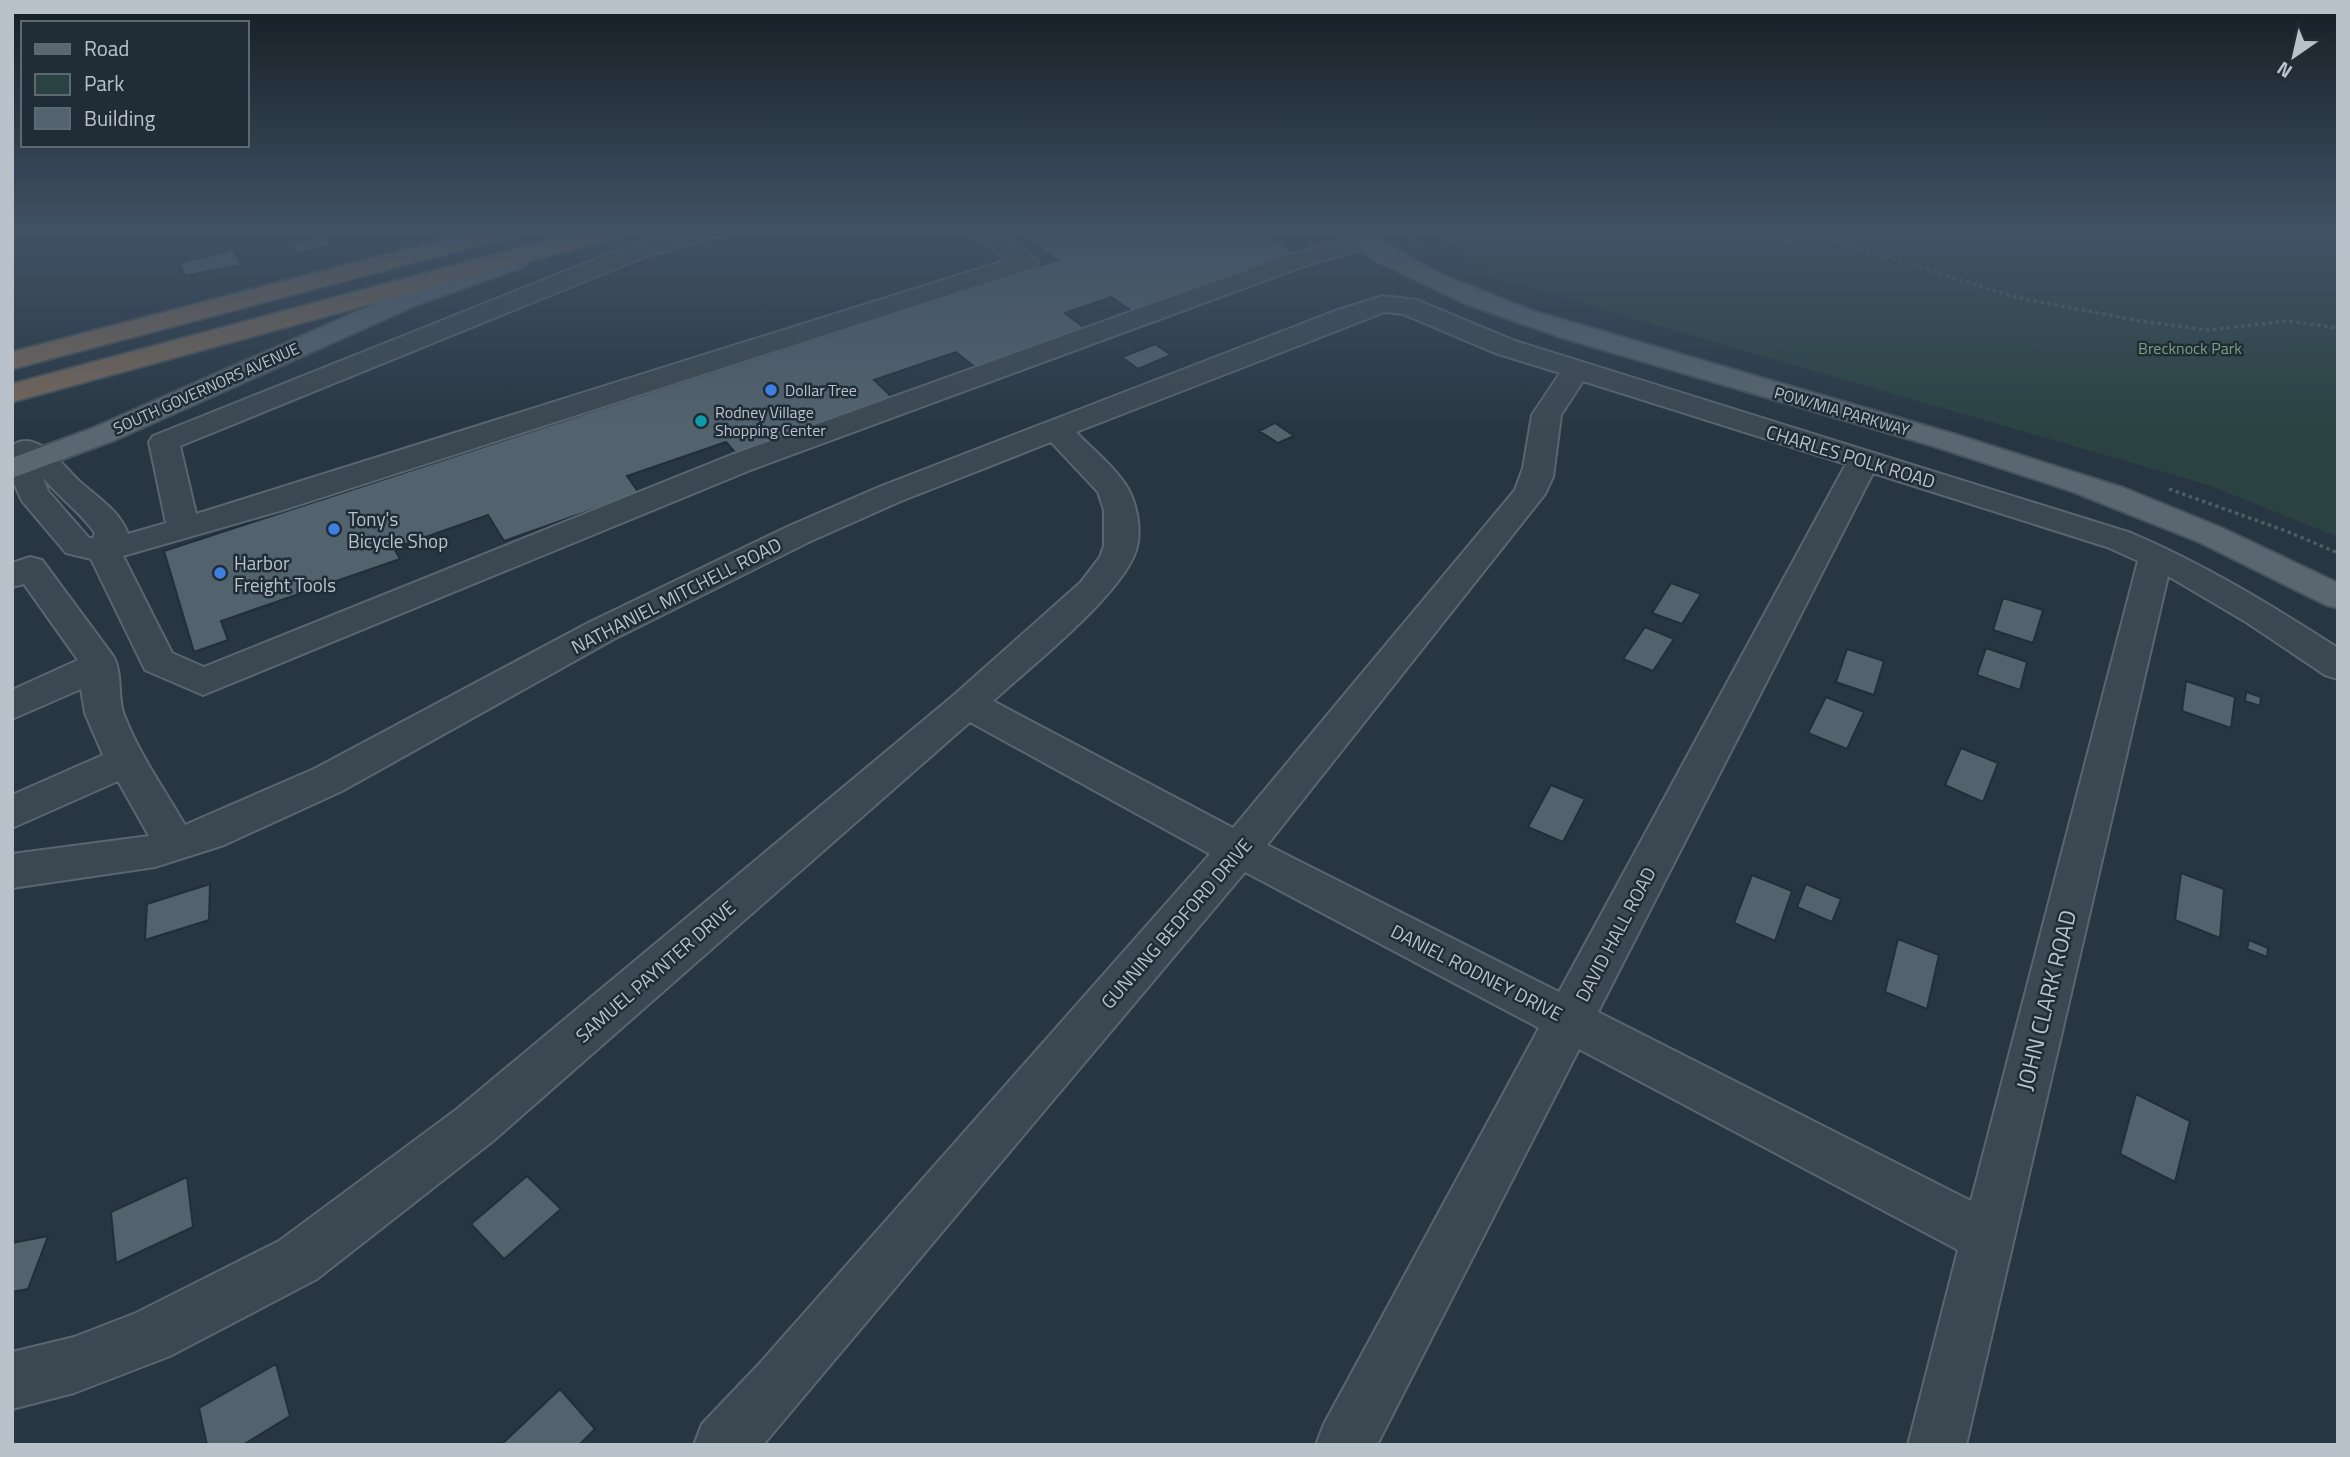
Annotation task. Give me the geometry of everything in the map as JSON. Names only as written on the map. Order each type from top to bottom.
[{"type":"highway","points":[[12,361],[251,298]]},
{"type":"highway","points":[[316,310],[336,298]]},
{"type":"highway","points":[[12,393],[361,298]]},
{"type":"main road","name":"SOUTH GOVERNORS AVENUE","points":[[22,468],[410,298]]},
{"type":"main road","name":"POW/MIA PARKWAY","points":[[1479,298],[1558,327],[2082,483],[2249,552],[2338,597]]},
{"type":"main road","name":"POW/MIA PARKWAY","points":[[1517,298],[1546,309],[2102,473],[2238,522],[2338,568]]},
{"type":"main road","name":"SOUTH GOVERNORS AVENUE","points":[[22,468],[232,363],[316,310]]},
{"type":"street","points":[[183,528],[164,442],[521,298]]},
{"type":"street","points":[[22,468],[78,546],[104,551],[284,499],[913,298]]},
{"type":"street","points":[[152,413],[84,448],[71,461],[73,475],[112,532],[104,551],[158,661],[203,682],[742,463],[1195,298]]},
{"type":"street","name":"CHARLES POLK ROAD","points":[[1344,317],[1383,304],[1408,306],[1485,340],[2084,528],[2156,555],[2225,592],[2338,666]]},
{"type":"street","name":"NATHANIEL MITCHELL ROAD","points":[[12,871],[97,861],[209,834],[328,780],[601,631],[799,534],[890,494],[1344,317]]},
{"type":"street","name":"GUNNING BEDFORD DRIVE","points":[[723,1445],[781,1382],[1239,850],[1534,486],[1539,472],[1544,425],[1549,408],[1577,370]]},
{"type":"street","name":"SAMUEL PAYNTER DRIVE","points":[[12,1381],[74,1365],[150,1336],[298,1260],[475,1125],[967,704],[1093,590],[1118,553],[1120,510],[1113,489],[1058,430]]},
{"type":"street","name":"DAVID HALL ROAD","points":[[1345,1445],[1864,460]]},
{"type":"street","points":[[22,468],[68,488],[91,505]]},
{"type":"street","name":"JOHN CLARK ROAD","points":[[1937,1445],[2156,555]]},
{"type":"street","points":[[12,576],[30,568],[100,665],[99,688],[104,713],[126,761],[175,844]]},
{"type":"street","points":[[14,701],[100,665]]},
{"type":"street","name":"DANIEL RODNEY DRIVE","points":[[967,704],[1239,850],[1988,1237]]},
{"type":"street","points":[[12,812],[126,761]]},
{"type":"path","points":[[2019,298],[2140,321],[2208,330],[2288,321],[2338,328]]},
{"type":"green space","name":"Brecknock Park","points":[[1563,298],[2338,298],[2338,537],[2208,485]]},
{"type":"building","name":"Rodney Village Shopping Center","points":[[940,298],[1108,298],[1065,313],[1086,329],[976,368],[956,352],[874,380],[896,401],[739,457],[726,442],[627,476],[639,493],[504,541],[488,515],[394,548],[400,559],[221,621],[228,640],[194,652],[164,551]]},
{"type":"building","name":"Rodney Village Shopping Center","points":[[1112,298],[1173,298],[1133,312]]},
{"type":"building","points":[[1155,344],[1171,355],[1138,369],[1122,357]]},
{"type":"building","points":[[1275,423],[1294,436],[1278,443],[1259,431]]},
{"type":"building","points":[[1671,583],[1701,594],[1682,624],[1652,613]]},
{"type":"building","points":[[2003,598],[2043,610],[2033,643],[1993,630]]},
{"type":"building","points":[[1645,627],[1674,639],[1653,671],[1623,659]]},
{"type":"building","points":[[1986,648],[2027,662],[2020,690],[1977,675]]},
{"type":"building","points":[[1847,649],[1884,661],[1874,695],[1836,682]]},
{"type":"building","points":[[2186,681],[2235,697],[2231,728],[2182,711]]},
{"type":"building","points":[[2246,692],[2261,697],[2260,706],[2245,701]]},
{"type":"building","points":[[1826,697],[1864,712],[1847,749],[1808,733]]},
{"type":"building","points":[[1961,748],[1998,763],[1983,802],[1945,785]]},
{"type":"building","points":[[1551,785],[1585,799],[1563,842],[1528,827]]},
{"type":"building","points":[[2181,873],[2224,889],[2220,938],[2175,920]]},
{"type":"building","points":[[1752,875],[1792,891],[1775,941],[1734,923]]},
{"type":"building","points":[[210,884],[209,920],[145,940],[147,904]]},
{"type":"building","points":[[1806,884],[1841,899],[1832,922],[1797,907]]},
{"type":"building","points":[[1898,939],[1939,955],[1927,1009],[1885,992]]},
{"type":"building","points":[[2249,940],[2268,948],[2267,957],[2247,949]]},
{"type":"building","points":[[2136,1094],[2190,1121],[2175,1182],[2120,1154]]},
{"type":"building","points":[[527,1176],[561,1209],[504,1259],[471,1224]]},
{"type":"building","points":[[187,1177],[193,1227],[116,1263],[111,1212]]},
{"type":"building","points":[[48,1236],[28,1289],[12,1292],[12,1243]]},
{"type":"building","points":[[276,1364],[290,1416],[243,1445],[207,1445],[199,1408]]},
{"type":"building","points":[[560,1389],[595,1429],[579,1445],[501,1445]]},
{"type":"place","name":"Dollar Tree","points":[[771,390]]},
{"type":"place","name":"Rodney Village Shopping Center","points":[[701,421]]},
{"type":"place","name":"Tony's Bicycle Shop","points":[[334,529]]},
{"type":"place","name":"Harbor Freight Tools","points":[[220,573]]}]
